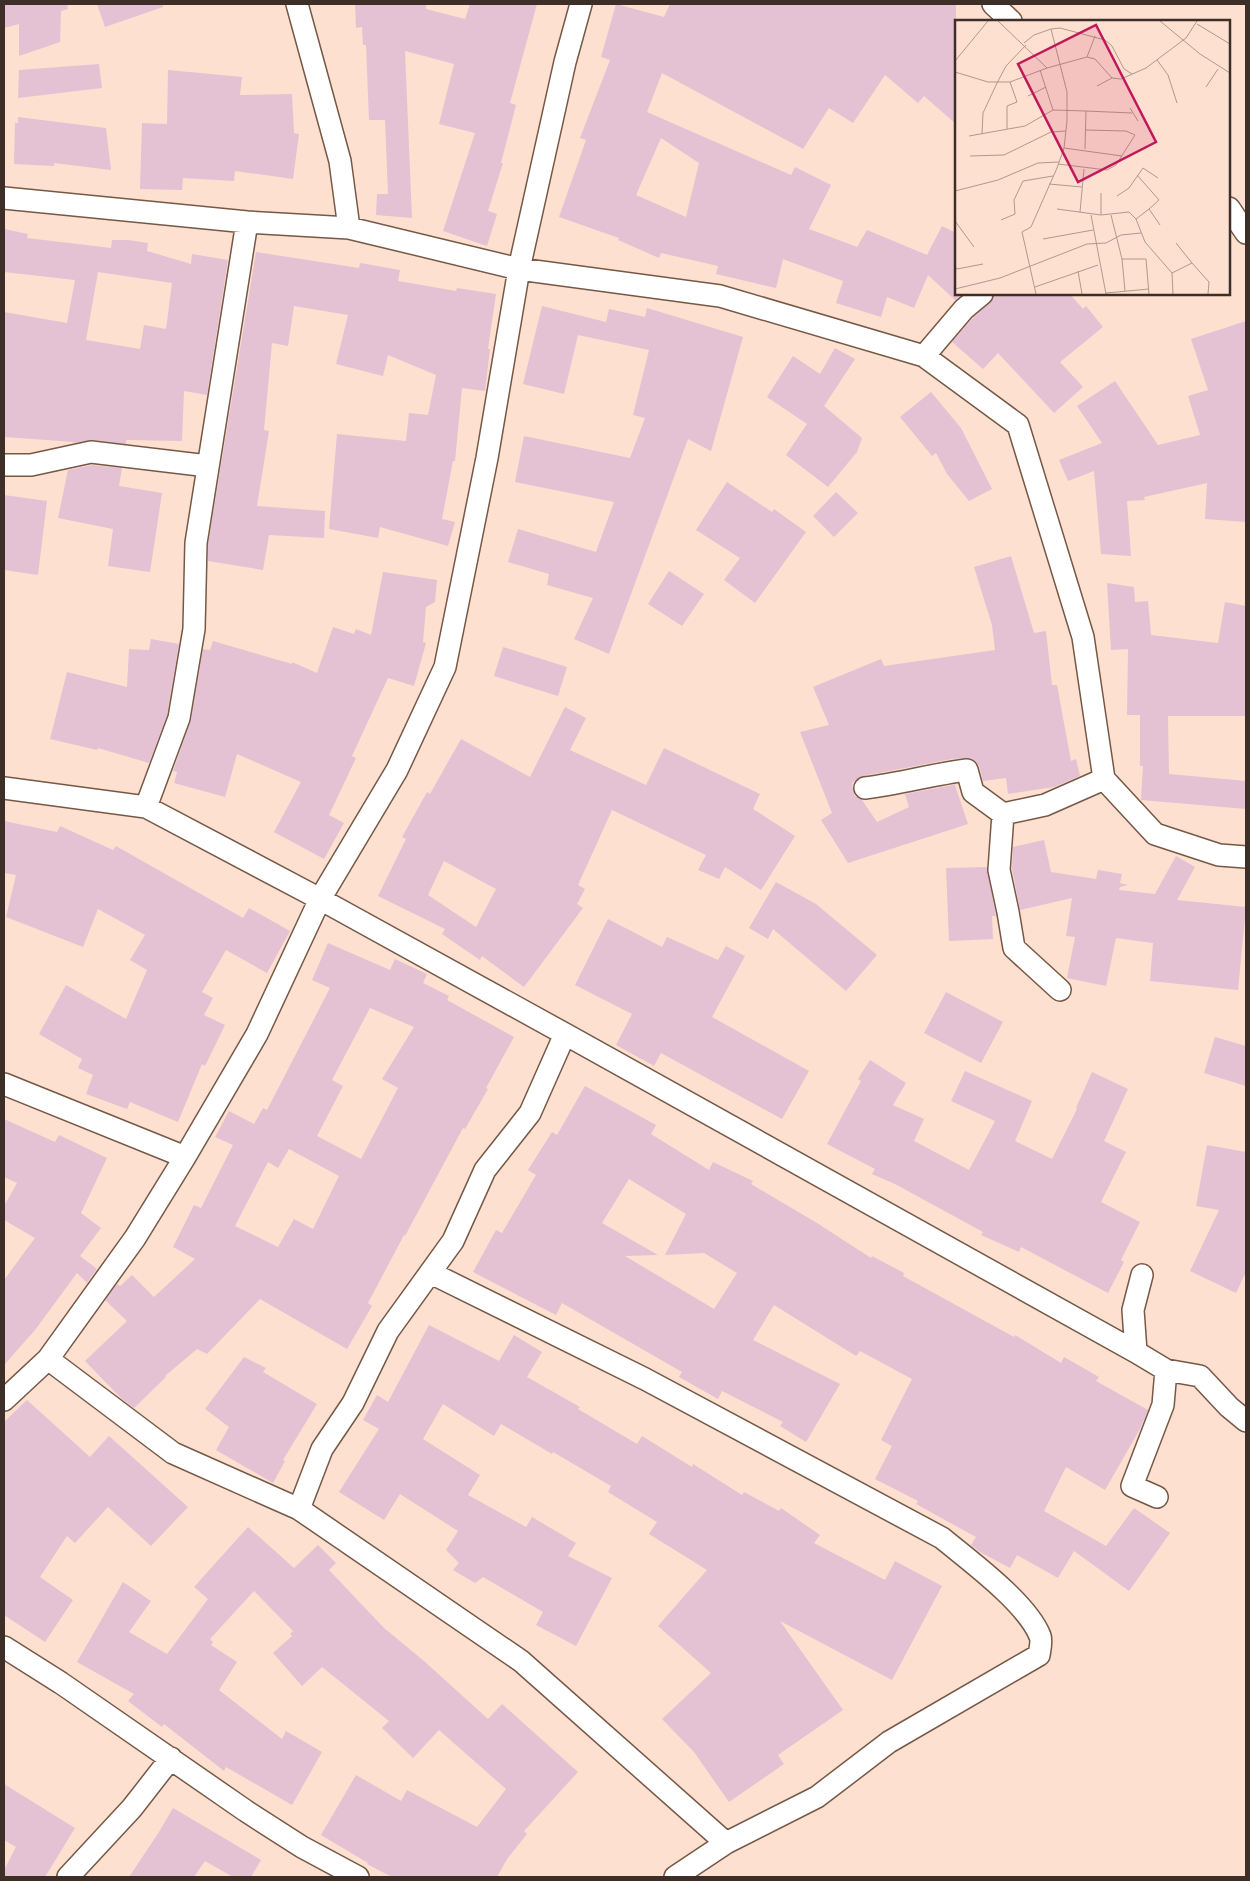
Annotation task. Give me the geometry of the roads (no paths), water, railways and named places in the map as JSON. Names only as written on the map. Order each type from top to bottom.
[{"type":"street","points":[[297,4],[340,161],[349,228]]},
{"type":"street","points":[[4,1400],[48,1359],[136,1238],[185,1157],[257,1034],[320,899],[397,770],[445,667],[487,458],[519,270],[565,62],[581,4]]},
{"type":"street","points":[[993,4],[1009,20]]},
{"type":"street","points":[[4,198],[247,222],[349,228],[519,270],[720,296],[924,356],[1018,425],[1083,637],[1104,779],[1155,834],[1220,855],[1246,857]]},
{"type":"street","points":[[1230,209],[1246,233]]},
{"type":"street","points":[[146,808],[179,718],[194,629],[196,543],[247,222]]},
{"type":"street","points":[[924,356],[964,309],[981,295]]},
{"type":"street","points":[[4,465],[31,465],[91,452],[208,466]]},
{"type":"street","points":[[865,788],[893,785],[936,773],[967,770],[973,792],[1003,814],[1045,805],[1104,779]]},
{"type":"street","points":[[4,788],[146,808],[320,899],[1166,1370],[1200,1376],[1228,1407],[1246,1421]]},
{"type":"street","points":[[1003,814],[999,870],[1014,948],[1060,990]]},
{"type":"street","points":[[299,1509],[322,1449],[353,1403],[388,1331],[453,1241],[485,1170],[530,1113],[565,1034]]},
{"type":"street","points":[[4,1084],[185,1157]]},
{"type":"street","points":[[431,1273],[645,1379],[942,1538],[973,1562],[1023,1609],[1041,1637],[1039,1655],[889,1742],[817,1796],[726,1843],[675,1877]]},
{"type":"street","points":[[1136,1352],[1133,1310],[1142,1275]]},
{"type":"street","points":[[48,1359],[174,1453],[299,1509],[521,1661],[726,1843]]},
{"type":"street","points":[[1157,1497],[1132,1486],[1164,1405],[1166,1370]]},
{"type":"street","points":[[4,1647],[61,1683],[246,1811],[302,1847],[358,1877]]},
{"type":"street","points":[[68,1877],[132,1808],[170,1758]]}]
